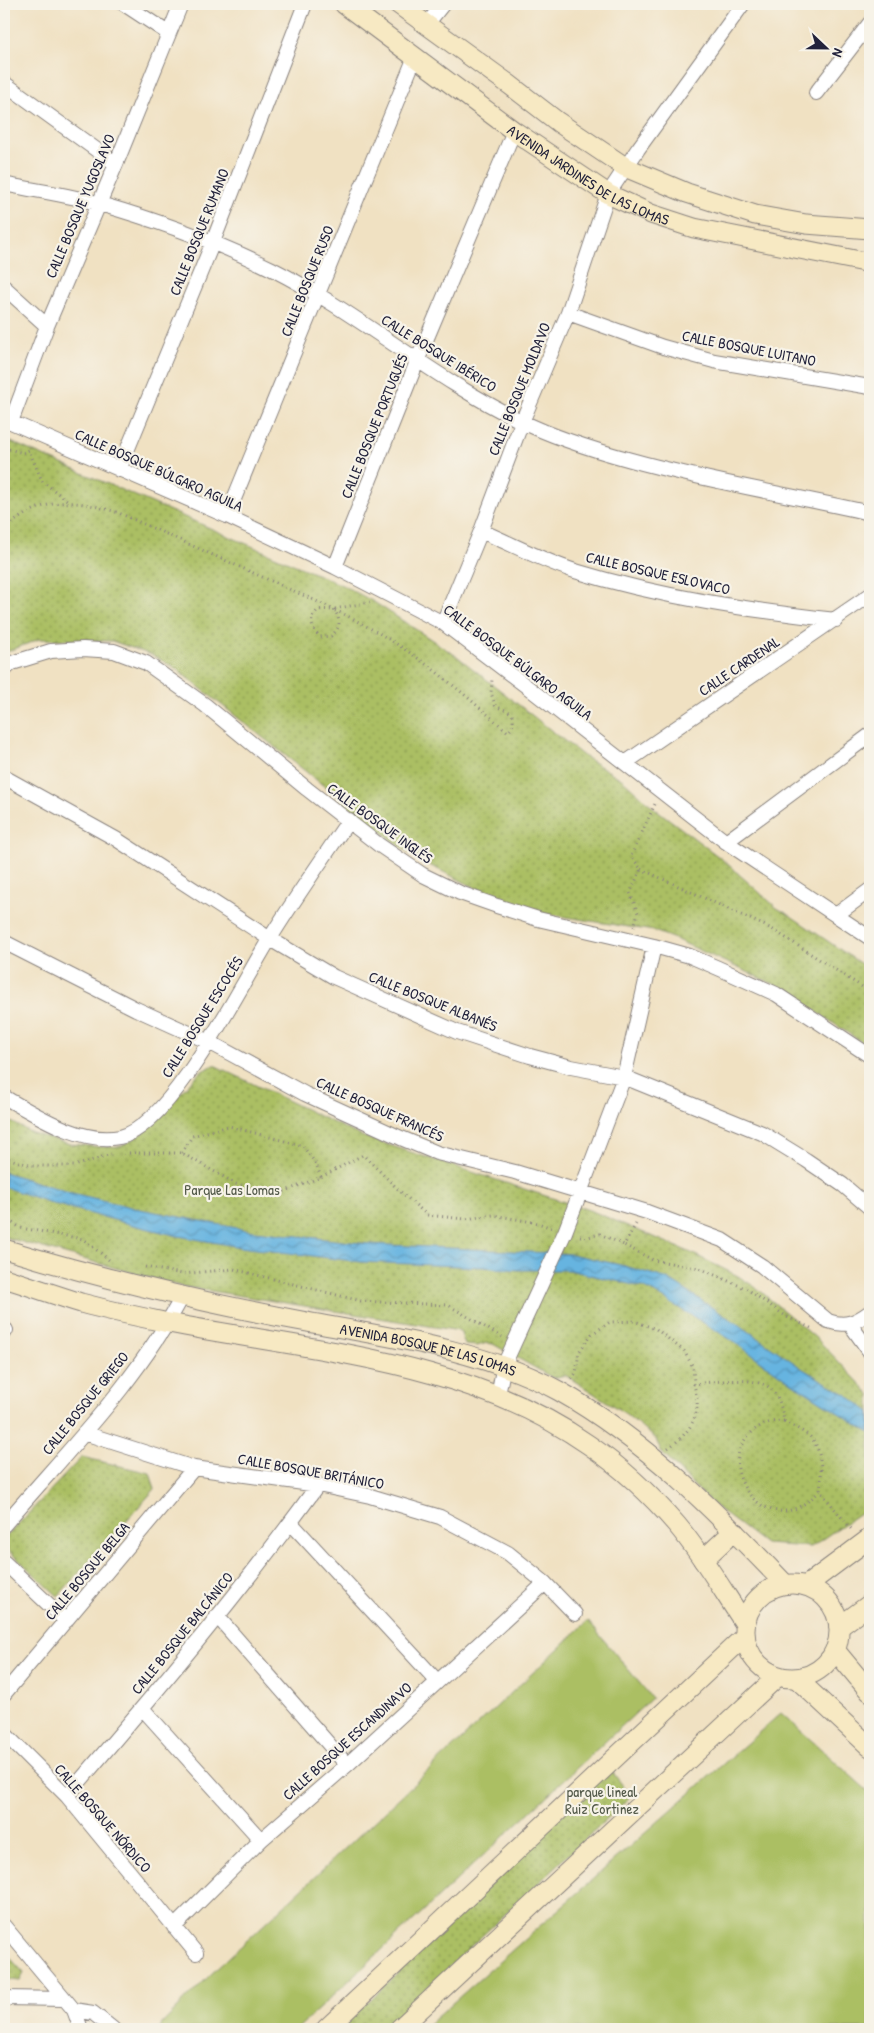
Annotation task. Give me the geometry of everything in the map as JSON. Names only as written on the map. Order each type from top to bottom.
[{"type":"street","points":[[124,4],[168,33]]},
{"type":"street","name":"CALLE BOSQUE YUGOSLAVO","points":[[8,421],[116,164],[180,4]]},
{"type":"street","name":"CALLE BOSQUE RUMANO","points":[[119,470],[212,242],[305,4]]},
{"type":"street","name":"AVENIDA JARDINES DE LAS LOMAS","points":[[344,4],[514,131],[608,194],[651,214],[694,228],[870,263]]},
{"type":"street","name":"AVENIDA JARDINES DE LAS LOMAS","points":[[398,4],[558,122],[625,167],[687,193],[755,214],[806,224],[870,229]]},
{"type":"street","points":[[427,24],[443,4]]},
{"type":"street","name":"CALLE BOSQUE MOLDAVO","points":[[443,623],[481,531],[522,422],[568,312],[608,194],[625,167],[743,4]]},
{"type":"street","points":[[816,93],[870,23]]},
{"type":"street","name":"CALLE BOSQUE RUSO","points":[[227,516],[416,57]]},
{"type":"street","points":[[4,83],[116,164]]},
{"type":"street","name":"CALLE BOSQUE PORTUGUÉS","points":[[335,567],[418,360],[514,131]]},
{"type":"street","name":"CALLE BOSQUE IBÉRICO","points":[[4,184],[99,204],[212,242],[273,270],[318,296],[478,399],[522,422],[591,449],[686,475],[870,513]]},
{"type":"street","points":[[4,287],[48,326]]},
{"type":"street","name":"CALLE BOSQUE LUITANO","points":[[568,312],[663,347],[714,361],[870,387]]},
{"type":"street","name":"CALLE BOSQUE BÚLGARO AGUILA","points":[[8,421],[227,516],[335,567],[443,623],[726,842],[870,938]]},
{"type":"street","name":"CALLE BOSQUE ESLOVACO","points":[[481,531],[573,571],[626,585],[752,610],[836,620]]},
{"type":"street","name":"CALLE CARDENAL","points":[[625,763],[836,620],[870,594]]},
{"type":"street","name":"CALLE BOSQUE INGLÉS","points":[[4,670],[12,663],[50,651],[82,649],[114,652],[146,663],[205,705],[307,790],[349,820],[379,845],[423,875],[460,893],[538,919],[631,940],[690,956],[776,994],[870,1056]]},
{"type":"street","points":[[726,842],[870,735]]},
{"type":"street","name":"CALLE BOSQUE ALBANÉS","points":[[4,777],[116,839],[270,939],[334,977],[457,1032],[571,1068],[624,1077],[762,1133],[828,1175],[870,1208]]},
{"type":"street","name":"CALLE BOSQUE ESCOCÉS","points":[[4,1097],[39,1117],[75,1132],[102,1139],[120,1137],[141,1127],[175,1090],[209,1042],[270,939],[349,820]]},
{"type":"street","points":[[836,915],[870,890]]},
{"type":"street","name":"CALLE BOSQUE FRANCÉS","points":[[4,942],[209,1042],[305,1094],[401,1138],[438,1153],[515,1172],[646,1212],[722,1240],[762,1266],[828,1321]]},
{"type":"street","points":[[498,1395],[504,1365],[564,1232],[624,1077],[654,946]]},
{"type":"street","name":"AVENIDA BOSQUE DE LAS LOMAS","points":[[4,1249],[151,1289],[306,1322],[384,1335],[504,1365],[558,1391],[606,1420],[653,1458],[734,1531],[785,1584]]},
{"type":"street","points":[[29,1285],[40,1260]]},
{"type":"street","name":"AVENIDA BOSQUE DE LAS LOMAS","points":[[4,1278],[83,1303],[168,1323],[369,1359],[420,1371],[498,1395],[551,1422],[589,1445],[658,1503],[703,1560],[745,1630]]},
{"type":"street","name":"CALLE BOSQUE GRIEGO","points":[[4,1525],[84,1433],[137,1368],[168,1323],[183,1295]]},
{"type":"street","points":[[828,1321],[850,1324],[870,1312]]},
{"type":"street","points":[[850,1324],[870,1352]]},
{"type":"street","name":"CALLE BOSQUE BRITÁNICO","points":[[84,1433],[194,1468],[318,1485],[370,1496],[440,1517],[508,1553],[545,1583],[574,1614]]},
{"type":"street","name":"CALLE BOSQUE BELGA","points":[[4,1694],[194,1468]]},
{"type":"street","name":"CALLE BOSQUE BALCÁNICO","points":[[67,1796],[217,1616],[291,1523],[318,1485]]},
{"type":"street","points":[[291,1523],[437,1681]]},
{"type":"street","points":[[703,1560],[734,1531]]},
{"type":"street","points":[[807,1585],[867,1541]]},
{"type":"street","points":[[4,1562],[66,1621]]},
{"type":"street","name":"CALLE BOSQUE ESCANDINAVO","points":[[174,1927],[261,1840],[347,1765],[545,1583]]},
{"type":"street","points":[[785,1584],[807,1585],[824,1596],[833,1606],[839,1627],[838,1642],[826,1664],[813,1674],[797,1679],[777,1677],[763,1669],[754,1660],[745,1630],[750,1610],[759,1598],[771,1589],[785,1584]]},
{"type":"street","points":[[839,1627],[870,1604]]},
{"type":"street","points":[[217,1616],[347,1765]]},
{"type":"street","points":[[326,2029],[745,1630]]},
{"type":"street","points":[[835,1650],[870,1692]]},
{"type":"street","points":[[399,2029],[777,1677]]},
{"type":"street","points":[[797,1679],[870,1747]]},
{"type":"street","points":[[142,1708],[261,1840]]},
{"type":"street","name":"CALLE BOSQUE NÓRDICO","points":[[4,1733],[67,1796],[196,1952]]},
{"type":"street","points":[[4,1926],[74,2010],[78,2028]]},
{"type":"street","points":[[4,1998],[64,1998]]},
{"type":"street","points":[[74,2010],[93,2013],[113,2029]]},
{"type":"street","points":[[78,2028],[93,2013]]},
{"type":"path","points":[[4,448],[23,453],[29,450],[42,481],[68,501]]},
{"type":"path","points":[[4,530],[30,510],[68,501],[94,505],[120,513],[334,609],[393,640],[430,666],[508,732],[513,727],[514,716],[495,705],[492,693],[492,682],[497,664]]},
{"type":"path","points":[[334,609],[340,622],[338,629],[331,636],[320,637],[313,629],[311,621],[318,610],[374,602],[386,593]]},
{"type":"path","points":[[661,792],[631,856],[641,869],[772,929],[870,992]]},
{"type":"path","points":[[631,940],[638,914],[630,893],[641,869]]},
{"type":"path","points":[[182,1153],[192,1136],[229,1126],[303,1146],[316,1164],[321,1176]]},
{"type":"path","points":[[4,1157],[32,1166],[75,1166],[115,1153],[182,1153],[236,1184],[278,1194],[321,1176],[363,1155],[427,1215],[465,1219],[493,1215],[538,1223],[564,1232],[588,1237],[600,1234],[653,1260],[707,1271],[747,1289],[787,1317],[814,1330],[828,1321]]},
{"type":"path","points":[[624,1245],[633,1227],[646,1212]]},
{"type":"path","points":[[4,1218],[22,1228],[83,1239],[112,1261]]},
{"type":"path","points":[[138,1266],[182,1274],[233,1269],[361,1301],[448,1306],[514,1344]]},
{"type":"path","points":[[570,1382],[576,1372],[579,1352],[592,1334],[610,1322],[634,1322],[656,1329],[684,1351],[693,1367],[697,1412],[691,1426],[683,1437],[653,1458]]},
{"type":"path","points":[[694,1384],[728,1381],[759,1383],[772,1389],[782,1408],[784,1421]]},
{"type":"path","points":[[772,1421],[784,1421],[810,1436],[818,1452],[821,1466],[820,1491],[806,1504],[794,1509],[781,1512],[768,1508],[742,1485],[737,1466],[743,1440],[760,1425],[772,1421]]},
{"type":"path","points":[[820,1491],[867,1541]]},
{"type":"green space","points":[[4,439],[344,586],[374,602],[458,657],[585,757],[623,780],[653,807],[723,860],[777,908],[870,970],[870,1048],[780,987],[675,939],[654,931],[541,913],[478,889],[415,858],[175,668],[152,655],[112,641],[39,639],[4,653]]},
{"type":"green space","name":"Parque Las Lomas","points":[[214,1065],[361,1136],[592,1211],[687,1251],[738,1276],[758,1289],[817,1339],[870,1394],[870,1506],[811,1547],[765,1544],[712,1504],[661,1452],[656,1439],[626,1414],[565,1375],[553,1378],[493,1344],[465,1345],[460,1331],[180,1286],[4,1237],[4,1118],[32,1133],[70,1144],[102,1147],[122,1146],[141,1134],[200,1072]]},
{"type":"green space","points":[[82,1457],[150,1473],[155,1489],[58,1596],[4,1547],[4,1539]]},
{"type":"green space","points":[[588,1621],[652,1698],[297,2029],[157,2029],[209,1976]]},
{"type":"green space","points":[[781,1713],[870,1793],[870,2029],[423,2029]]},
{"type":"green space","name":"parque lineal Ruiz Cortinez","points":[[610,1769],[631,1796],[383,2029],[340,2029]]},
{"type":"green space","points":[[4,1951],[24,1973],[20,1981],[4,1979]]},
{"type":"water","points":[[4,1172],[72,1193],[135,1208],[247,1230],[369,1244],[571,1254],[625,1266],[668,1279],[803,1369],[847,1395],[870,1412],[870,1433],[793,1384],[733,1341],[642,1287],[569,1270],[519,1270],[361,1262],[240,1247],[178,1236],[54,1204],[4,1187]]}]
